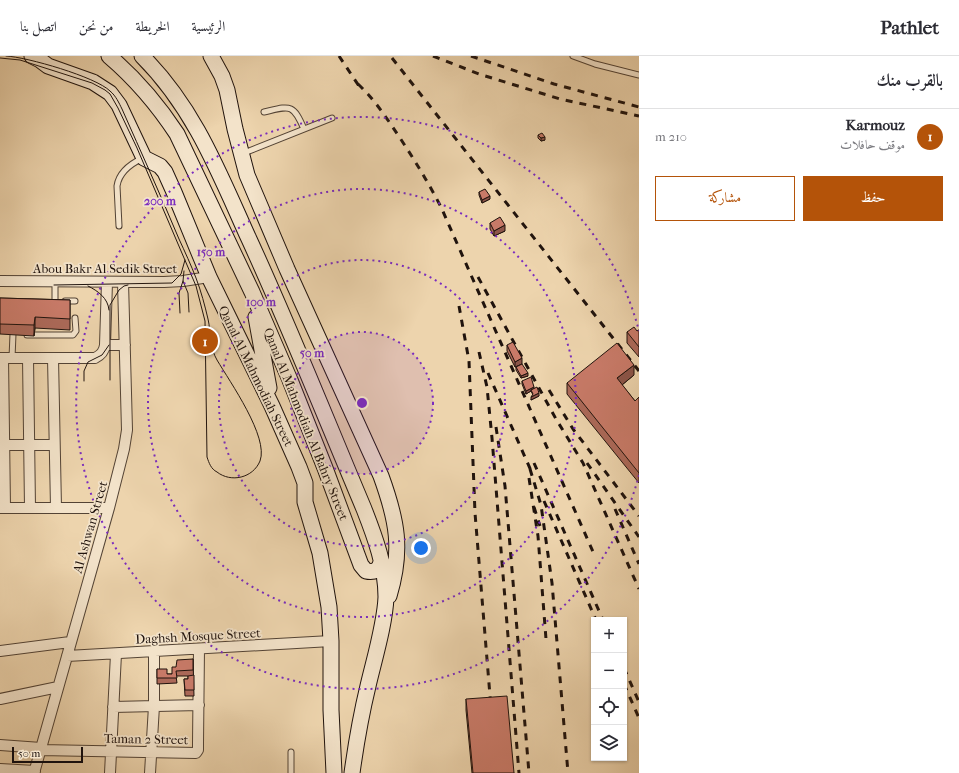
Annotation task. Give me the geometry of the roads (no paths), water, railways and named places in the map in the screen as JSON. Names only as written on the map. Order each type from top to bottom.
[{"type":"main road","points":[[32,56],[48,66],[93,82],[110,93],[119,105],[144,158]]},
{"type":"main road","name":"Qanal Al Mahmodiah Al Bahry Street","points":[[109,56],[133,77],[145,90],[177,134],[252,292],[290,380],[323,460],[361,565],[366,571],[374,572],[378,570],[381,562]]},
{"type":"main road","name":"Qanal Al Mahmodiah Al Bahry Street","points":[[142,56],[168,84],[181,102],[204,140],[284,318],[364,509],[374,537],[385,584],[385,611],[360,723],[352,773]]},
{"type":"main road","points":[[211,56],[222,76],[227,90],[241,154],[247,174],[287,269],[381,476],[391,505],[397,534],[397,550],[394,581],[385,611]]},
{"type":"main road","name":"Qanal Al Mahmodiah Street","points":[[144,158],[160,166],[168,179],[209,277],[272,406],[304,478],[305,502],[316,535],[326,583],[329,607],[334,773]]},
{"type":"main road","points":[[252,292],[272,406]]},
{"type":"street","name":"Abou Bakr Al Sedik Street","points":[[0,281],[183,281],[209,277]]},
{"type":"street","points":[[107,282],[105,345],[102,353],[95,358],[5,358],[2,445],[3,508],[109,508]]},
{"type":"street","name":"Al Ashwan Street","points":[[34,772],[109,508],[124,449],[127,430],[124,282]]},
{"type":"street","points":[[105,345],[125,345]]},
{"type":"street","points":[[28,358],[30,508]]},
{"type":"street","points":[[53,358],[56,508]]},
{"type":"street","points":[[2,445],[54,445]]},
{"type":"street","name":"Daghsh Mosque Street","points":[[66,656],[331,641]]},
{"type":"street","points":[[0,650],[70,642]]},
{"type":"street","name":"Taman 2 Street","points":[[0,745],[40,749],[111,752],[196,753],[198,750],[200,649]]},
{"type":"street","points":[[150,773],[154,706],[154,652]]},
{"type":"street","points":[[110,773],[116,654]]},
{"type":"street","points":[[0,699],[58,687]]},
{"type":"street","points":[[113,707],[199,705]]},
{"type":"street","points":[[0,769],[34,772]]},
{"type":"lane","points":[[573,56],[594,64],[639,75]]},
{"type":"lane","points":[[264,112],[284,108],[292,110],[298,114],[304,130]]},
{"type":"lane","points":[[241,154],[332,118]]},
{"type":"lane","points":[[119,226],[116,186],[117,181],[119,176],[126,169],[144,158]]},
{"type":"lane","points":[[55,300],[56,281]]},
{"type":"lane","points":[[47,300],[75,301]]},
{"type":"lane","points":[[6,334],[34,336],[73,334],[76,331],[75,318]]},
{"type":"lane","points":[[5,358],[13,334]]},
{"type":"lane","points":[[291,752],[292,773]]},
{"type":"tram line","points":[[0,58],[20,60],[92,83],[110,94],[137,148],[196,286],[205,321],[207,457],[210,466],[215,471],[229,477],[235,478],[247,475],[257,467],[260,461],[261,451],[259,438],[254,424],[239,395],[215,356],[210,340],[207,314],[196,278],[117,100],[112,93],[102,86],[76,74],[29,60],[6,56]]},
{"type":"tram line","points":[[54,285],[172,283],[181,274],[185,260]]},
{"type":"tram line","points":[[184,271],[183,281],[188,293],[189,312]]},
{"type":"tram line","points":[[180,313],[179,293],[183,281]]},
{"type":"tram line","points":[[110,380],[110,305],[119,290],[128,285]]},
{"type":"tram line","points":[[88,286],[105,298],[109,310]]},
{"type":"tram line","points":[[84,381],[84,371],[88,362],[102,355],[109,345]]},
{"type":"railway","points":[[339,56],[361,89]]},
{"type":"railway","points":[[433,56],[479,74],[560,99],[639,116]]},
{"type":"railway","points":[[471,56],[554,84],[639,107]]},
{"type":"railway","points":[[392,58],[639,371]]},
{"type":"railway","points":[[358,84],[375,102],[410,153],[441,207],[594,554]]},
{"type":"railway","points":[[478,277],[556,419],[583,463],[639,589]]},
{"type":"railway","points":[[459,306],[469,361],[475,513],[491,708]]},
{"type":"railway","points":[[479,352],[487,387],[492,438],[519,773]]},
{"type":"railway","points":[[488,373],[532,473]]},
{"type":"railway","points":[[549,390],[573,429],[639,516]]},
{"type":"railway","points":[[496,427],[505,486],[529,773]]},
{"type":"railway","points":[[534,463],[602,617]]},
{"type":"railway","points":[[587,463],[639,537]]},
{"type":"railway","points":[[530,469],[541,505],[552,583],[568,773]]},
{"type":"railway","points":[[529,478],[538,536],[546,639]]},
{"type":"railway","points":[[544,501],[595,617]]},
{"type":"railway","points":[[534,507],[540,526]]},
{"type":"railway","points":[[615,509],[639,564]]},
{"type":"railway","points":[[627,675],[639,702]]},
{"type":"railway","points":[[626,689],[639,718]]},
{"type":"place","name":"Karmouz","points":[[205,341]]}]
